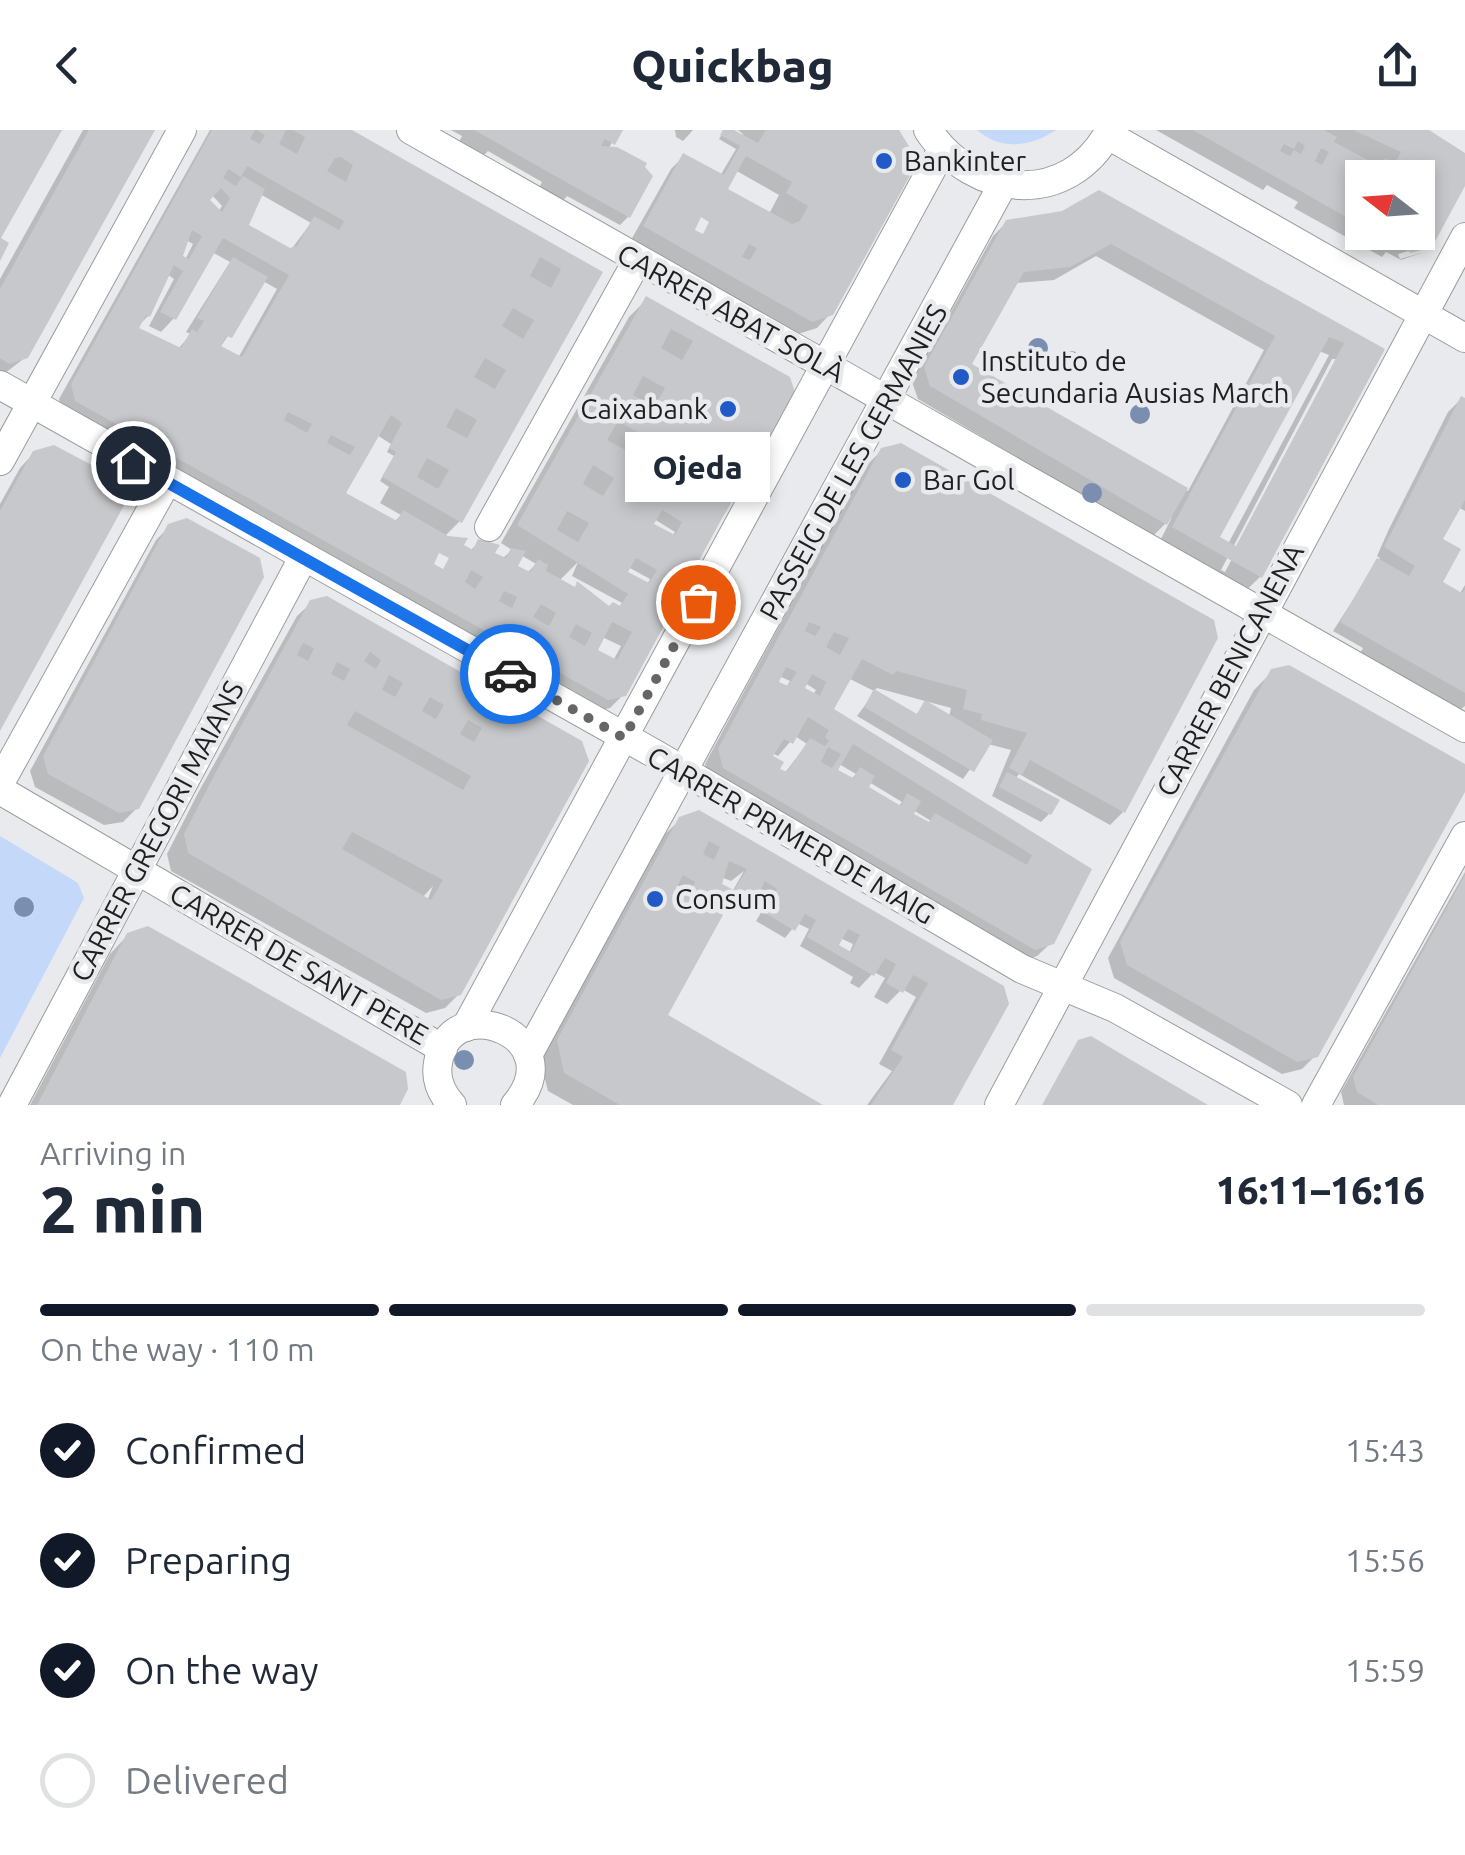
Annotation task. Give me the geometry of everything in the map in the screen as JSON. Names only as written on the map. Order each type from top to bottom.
[{"type":"street","points":[[0,461],[182,130]]},
{"type":"street","name":"CARRER ABAT SOLÀ","points":[[410,130],[1465,728]]},
{"type":"street","points":[[446,1103],[437,1069],[443,1048],[466,1027],[828,366],[935,140],[968,173],[1003,184],[1029,185],[1055,179],[1078,167],[1109,132],[1465,338]]},
{"type":"street","name":"PASSEIG DE LES GERMANIES","points":[[528,1055],[1003,184]]},
{"type":"street","name":"CARRER BENICANENA","points":[[998,1105],[1465,237]]},
{"type":"street","points":[[490,527],[636,261]]},
{"type":"street","name":"CARRER PRIMER DE MAIG","points":[[0,385],[166,483],[684,771],[1022,969],[1115,1008],[1288,1105]]},
{"type":"street","points":[[0,786],[166,483]]},
{"type":"street","name":"CARRER GREGORI MAIANS","points":[[12,1105],[303,558]]},
{"type":"street","name":"CARRER DE SANT PERE","points":[[0,786],[443,1048]]},
{"type":"street","points":[[1316,1105],[1465,836]]},
{"type":"street","points":[[466,1027],[489,1024],[504,1028],[528,1055],[527,1101]]},
{"type":"shaded area","points":[[977,130],[1056,130],[1026,143],[1006,144]]},
{"type":"shaded area","points":[[0,836],[78,883],[84,898],[0,1058]]},
{"type":"building","points":[[0,130],[62,130],[1,238],[9,243],[0,261]]},
{"type":"building","points":[[89,130],[155,130],[28,358],[9,364],[0,358],[0,289]]},
{"type":"building","points":[[212,130],[255,130],[250,139],[260,144],[265,135],[257,130],[286,130],[279,144],[297,154],[305,137],[293,130],[352,130],[603,272],[462,523],[382,477],[396,452],[389,448],[402,423],[391,415],[346,493],[397,521],[403,510],[448,536],[468,538],[464,545],[473,550],[478,539],[500,545],[495,553],[506,558],[511,548],[526,551],[518,566],[530,572],[538,559],[548,565],[546,571],[575,587],[577,581],[609,606],[613,602],[620,606],[628,594],[517,525],[646,296],[790,377],[796,395],[721,520],[626,696],[608,700],[75,401],[71,384]],"holes":[[[341,157],[353,165],[346,182],[327,171],[335,158]],[[247,166],[344,221],[339,230],[314,216],[297,246],[290,248],[249,225],[265,189],[243,176],[236,186],[223,178],[228,169],[241,177]],[[221,188],[230,198],[222,212],[210,200]],[[192,230],[202,236],[189,259],[183,256]],[[223,238],[289,275],[242,357],[221,346],[226,336],[232,338],[268,277],[233,257],[197,318],[204,321],[197,332],[192,329],[181,348],[139,328],[146,315],[150,317],[174,265],[183,271],[160,312],[176,320]],[[540,257],[561,269],[551,288],[530,276]],[[513,308],[534,320],[523,339],[502,326]],[[671,329],[693,341],[682,360],[661,348]],[[485,358],[506,370],[495,389],[474,377]],[[643,376],[665,388],[654,407],[633,395]],[[456,408],[477,420],[467,438],[446,427]],[[288,412],[312,424],[307,433],[284,420]],[[618,421],[639,433],[629,452],[607,440]],[[331,435],[355,447],[350,455],[327,443]],[[427,458],[449,470],[438,489],[417,477]],[[688,461],[709,473],[701,486],[681,475]],[[593,465],[614,478],[603,496],[583,484]],[[662,510],[682,522],[675,535],[654,524]],[[567,511],[589,523],[578,542],[557,530]],[[439,553],[449,558],[443,569],[434,564]],[[636,558],[657,570],[649,583],[628,572]],[[471,570],[483,577],[475,589],[465,582]],[[504,591],[517,597],[512,608],[499,601]],[[541,604],[556,613],[549,626],[533,617]],[[612,622],[632,632],[617,660],[598,650]],[[576,624],[592,633],[585,646],[569,637]]]},
{"type":"building","points":[[474,130],[623,130],[615,145],[605,139],[601,146],[617,147],[647,163],[645,167],[653,176],[630,218]]},
{"type":"building","points":[[723,130],[734,130],[758,143],[766,130],[899,130],[918,161],[833,315],[812,322],[643,226],[683,153],[724,175],[740,146],[720,135]],"holes":[[[746,156],[792,182],[786,193],[808,206],[800,221],[792,224],[728,189]],[[701,217],[709,222],[703,234],[695,230]],[[749,244],[757,248],[750,260],[742,257]]]},
{"type":"building","points":[[1193,130],[1324,130],[1337,137],[1334,142],[1368,160],[1345,160],[1345,216]],"holes":[[[1298,141],[1305,146],[1301,154],[1294,150],[1290,156],[1280,151],[1284,144],[1294,149]],[[1321,148],[1329,152],[1322,165],[1315,161]]]},
{"type":"building","points":[[1353,130],[1429,130],[1465,153],[1465,186],[1435,241],[1435,160],[1397,160],[1401,152]]},
{"type":"building","name":"Instituto de Secundaria Ausias March","points":[[1099,190],[1385,349],[1262,578],[1172,527],[1275,336],[1111,244],[1070,267],[1024,272],[972,364],[1188,488],[1167,525],[930,386],[924,367],[1006,220],[1062,211]],"holes":[[[1329,337],[1344,343],[1236,546],[1220,537]]]},
{"type":"building","points":[[1461,396],[1465,398],[1465,500],[1443,539],[1461,549],[1443,582],[1462,593],[1465,589],[1465,693],[1340,622],[1377,558],[1409,576],[1415,566],[1384,547]]},
{"type":"building","points":[[901,443],[1214,620],[1218,638],[1125,813],[1030,760],[1022,775],[1009,768],[1027,733],[981,720],[982,714],[963,709],[967,690],[896,671],[893,675],[862,659],[834,709],[1092,869],[1054,944],[1035,950],[723,768],[718,749],[881,448]],"holes":[[[809,622],[821,627],[815,636],[805,631]],[[834,632],[849,638],[840,655],[826,647]],[[786,667],[797,672],[788,686],[779,682]],[[812,674],[826,682],[820,696],[805,688]],[[808,717],[829,730],[825,746],[810,738],[787,772],[780,769],[784,762],[773,756],[784,739],[793,744]],[[853,744],[1032,855],[1027,865],[935,813],[929,822],[914,814],[921,801],[907,793],[901,806],[869,787],[875,776],[860,767],[853,778],[838,770]],[[828,747],[841,754],[832,768],[821,762]]]},
{"type":"building","points":[[54,445],[122,481],[127,500],[0,731],[0,511],[33,451]]},
{"type":"building","points":[[187,518],[260,558],[264,577],[139,809],[119,813],[48,774],[43,756],[168,524]]},
{"type":"building","points":[[327,596],[582,741],[589,761],[461,995],[441,1000],[188,853],[184,834],[310,600]],"holes":[[[303,643],[314,648],[308,661],[297,655]],[[370,652],[381,660],[376,669],[364,661]],[[337,662],[350,669],[344,681],[331,674]],[[389,675],[403,683],[395,697],[382,690]],[[430,697],[444,705],[436,719],[422,711]],[[355,711],[471,776],[463,790],[347,725]],[[468,720],[482,728],[474,742],[460,734]],[[352,832],[443,880],[431,900],[342,849]]]},
{"type":"building","points":[[1289,665],[1465,764],[1465,792],[1318,1057],[1297,1062],[1127,965],[1120,942],[1271,669]]},
{"type":"building","points":[[874,689],[917,714],[925,700],[993,740],[974,772],[864,707]]},
{"type":"building","points":[[1007,772],[1060,800],[1051,815],[999,787]]},
{"type":"building","points":[[699,810],[1004,986],[1009,1004],[953,1105],[871,1105],[903,1057],[891,1050],[928,983],[913,975],[903,993],[886,983],[896,964],[885,958],[874,976],[807,937],[816,920],[805,914],[795,931],[763,912],[777,889],[765,881],[752,906],[733,894],[728,902],[717,897],[711,907],[723,915],[668,1015],[823,1105],[620,1105],[564,1073],[557,1040],[679,817]],"holes":[[[709,841],[720,847],[714,860],[703,854]],[[729,861],[747,869],[734,890],[722,884]],[[683,875],[695,882],[688,895],[676,888]],[[848,929],[860,935],[851,952],[839,945]]]},
{"type":"building","points":[[1465,875],[1465,1105],[1378,1105],[1357,1092],[1353,1077]]},
{"type":"building","points":[[148,926],[406,1072],[408,1089],[400,1105],[37,1105],[127,933]]},
{"type":"building","points":[[1091,1036],[1208,1105],[1042,1105],[1078,1040]]},
{"type":"way so far","points":[[510,674],[624,738],[698,602]]},
{"type":"place","name":"Bankinter","points":[[884,161]]},
{"type":"place","name":"Instituto de Secundaria Ausias March","points":[[961,377]]},
{"type":"place","name":"Caixabank","points":[[728,409]]},
{"type":"place","name":"Bar Gol","points":[[903,480]]},
{"type":"place","name":"Ojeda","points":[[698,602]]},
{"type":"place","name":"Consum","points":[[655,899]]},
{"type":"route","points":[[133,463],[510,674]]}]
